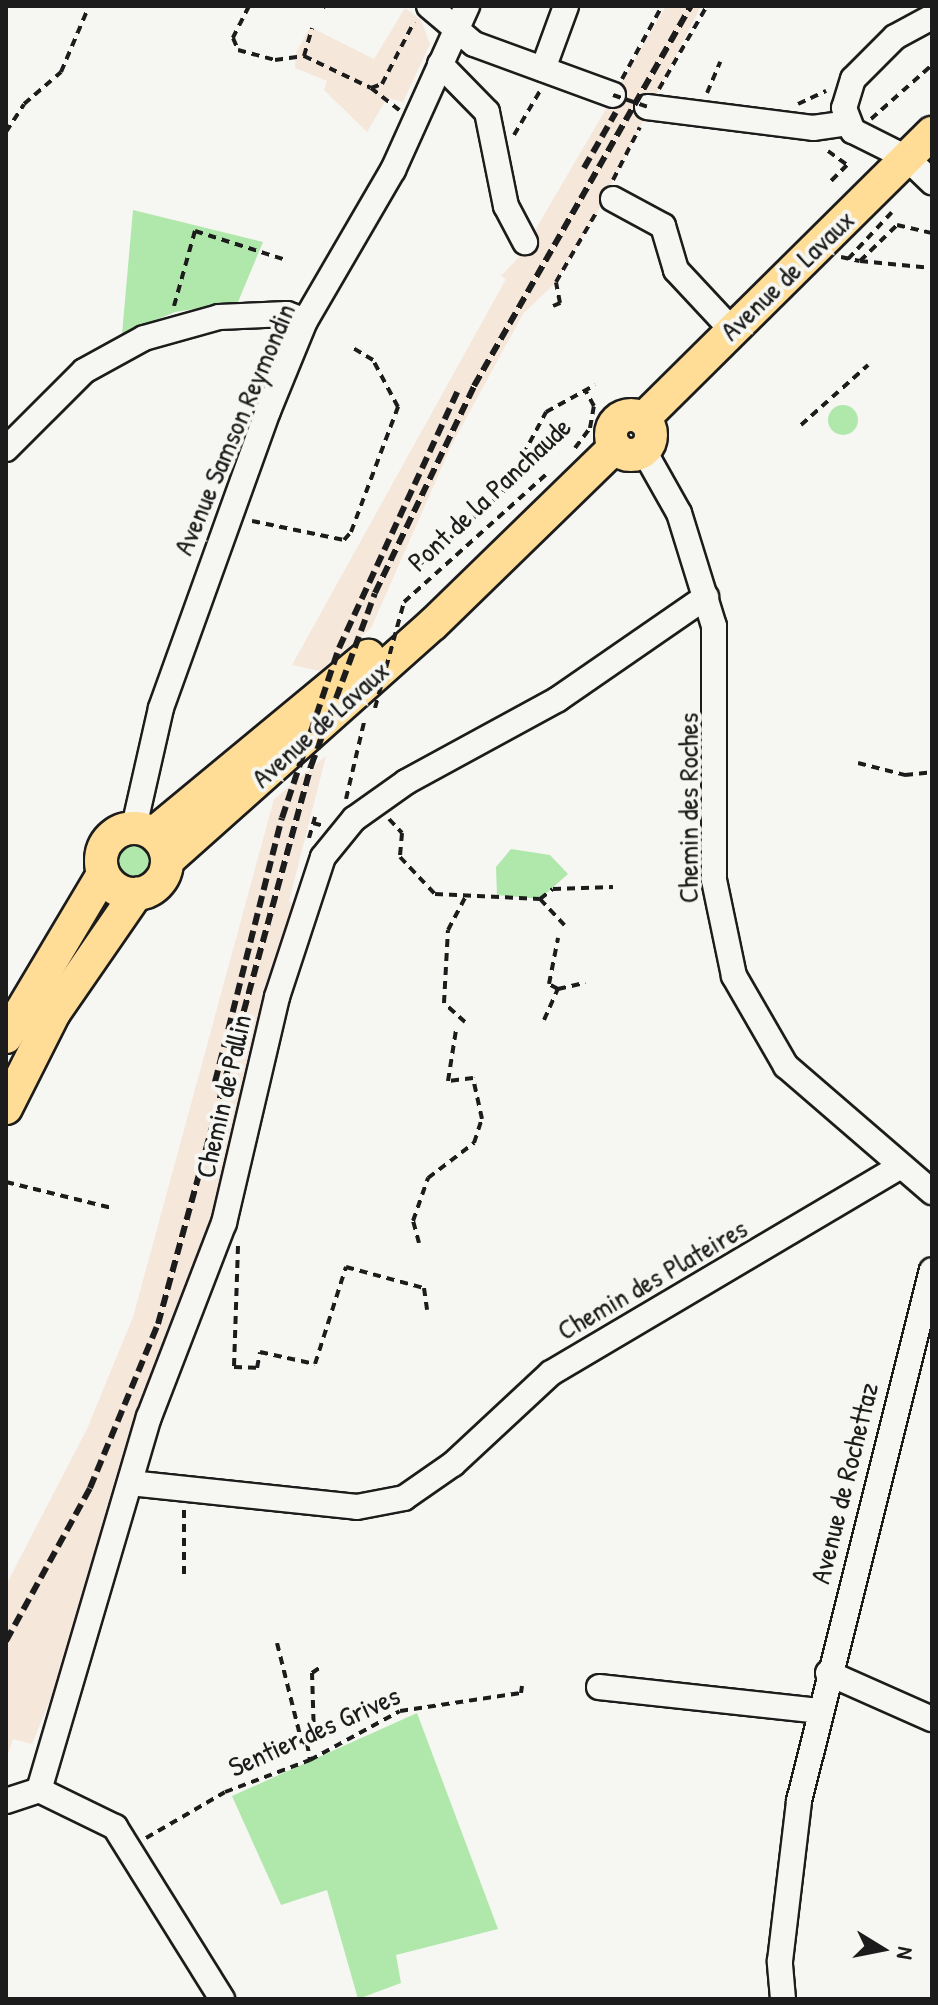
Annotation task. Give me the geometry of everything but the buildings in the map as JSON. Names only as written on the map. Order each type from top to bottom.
[{"type":"main road","name":"Avenue de Lavaux","points":[[152,840],[294,715],[467,583],[634,439],[731,329],[932,133]]},
{"type":"main road","points":[[6,1037],[103,874],[106,842],[152,840],[162,879],[136,894],[54,1013],[6,1108]]},
{"type":"main road","points":[[103,874],[117,889],[136,894]]},
{"type":"street","name":"Avenue Samson Reymondin","points":[[152,840],[143,767],[200,589],[305,321],[393,170],[467,6]]},
{"type":"street","points":[[543,76],[566,6]]},
{"type":"street","points":[[423,11],[456,29],[474,44],[543,76],[613,95]]},
{"type":"street","points":[[932,17],[895,37],[853,79],[845,93],[858,121],[877,148],[907,158],[932,182]]},
{"type":"street","points":[[440,64],[487,112],[498,150],[506,206],[525,242]]},
{"type":"street","points":[[650,100],[699,116],[836,129],[858,121]]},
{"type":"street","points":[[613,199],[663,226],[676,270],[731,329]]},
{"type":"street","points":[[6,449],[84,371],[144,338],[219,317],[287,314],[305,321]]},
{"type":"street","name":"Chemin des Roches","points":[[634,439],[679,513],[706,597],[717,653],[714,880],[734,976],[786,1066],[899,1167],[932,1192]]},
{"type":"street","name":"Chemin de Pallin","points":[[39,1790],[130,1483],[225,1233],[304,903],[323,857],[349,813],[558,699],[706,597]]},
{"type":"street","name":"Chemin des Plateires","points":[[130,1483],[357,1507],[404,1498],[453,1464],[551,1373],[899,1167]]},
{"type":"street","name":"Avenue de Rochettaz","points":[[783,1999],[787,1885],[819,1711],[932,1270]]},
{"type":"street","points":[[828,1673],[932,1719]]},
{"type":"street","points":[[599,1687],[819,1711]]},
{"type":"street","points":[[6,1801],[39,1790],[115,1827],[131,1846],[222,1999]]},
{"type":"path","points":[[6,132],[24,104],[61,72],[89,6]]},
{"type":"path","points":[[249,6],[233,38],[238,50],[275,60],[304,56],[371,88],[396,108]]},
{"type":"path","points":[[662,6],[613,95],[650,100],[707,6],[726,6]]},
{"type":"path","points":[[371,88],[382,84],[423,11]]},
{"type":"path","points":[[304,56],[312,28]]},
{"type":"path","points":[[699,116],[720,62]]},
{"type":"path","points":[[858,121],[932,65]]},
{"type":"path","points":[[498,150],[543,76]]},
{"type":"path","points":[[828,151],[847,165],[831,181]]},
{"type":"path","points":[[848,259],[892,212]]},
{"type":"path","points":[[860,261],[897,225],[932,233]]},
{"type":"path","points":[[172,316],[195,231],[286,260]]},
{"type":"path","points":[[816,248],[848,259],[932,268]]},
{"type":"path","points":[[553,306],[560,303],[556,282]]},
{"type":"path","points":[[246,518],[344,540],[351,532],[398,407],[373,360],[353,348]]},
{"type":"path","points":[[801,425],[868,365]]},
{"type":"path","points":[[419,565],[503,492],[546,412],[595,385]]},
{"type":"path","name":"Pont de la Panchaude","points":[[567,457],[590,428],[594,406],[585,390]]},
{"type":"path","name":"Pont de la Panchaude","points":[[349,813],[362,723],[375,708],[404,602],[555,467]]},
{"type":"path","points":[[858,763],[905,775],[932,772]]},
{"type":"path","points":[[384,814],[402,833],[400,857],[435,894],[540,899],[553,889],[613,887]]},
{"type":"path","points":[[465,1022],[444,1003],[448,930],[467,894]]},
{"type":"path","points":[[540,899],[568,929]]},
{"type":"path","points":[[558,938],[549,984],[558,989],[585,983]]},
{"type":"path","points":[[544,1020],[558,989]]},
{"type":"path","points":[[419,1243],[413,1221],[428,1178],[474,1143],[482,1119],[473,1078],[448,1081],[456,1030]]},
{"type":"path","points":[[6,1182],[112,1208]]},
{"type":"path","points":[[225,1233],[242,1247],[234,1367],[257,1368],[260,1352],[315,1364],[346,1267],[424,1288],[427,1310]]},
{"type":"path","points":[[184,1574],[186,1487]]},
{"type":"path","points":[[277,1643],[299,1739],[307,1743]]},
{"type":"path","points":[[307,1743],[314,1736],[312,1673],[322,1666]]},
{"type":"path","name":"Sentier des Grives","points":[[131,1846],[225,1792],[310,1760],[400,1711],[521,1693],[522,1686]]},
{"type":"path","points":[[307,1743],[310,1760]]},
{"type":"shaded area","points":[[666,6],[701,6],[598,211],[556,282],[523,314],[452,444],[371,628],[320,671],[292,665],[506,279],[501,276],[520,256]]},
{"type":"shaded area","points":[[405,8],[421,20],[430,44],[403,102],[387,98],[367,132],[324,90],[327,81],[295,68],[296,53],[310,27],[374,59]]},
{"type":"shaded area","points":[[326,756],[289,901],[300,908],[233,1174],[79,1629],[32,1744],[13,1739],[6,1760],[6,1585],[87,1429],[133,1317],[274,799]]},
{"type":"green space","points":[[133,210],[263,242],[238,302],[175,312],[122,334]]},
{"type":"green space","points":[[843,405],[854,409],[858,420],[854,431],[843,435],[832,431],[828,420],[832,409]]},
{"type":"green space","points":[[135,845],[146,850],[151,861],[146,872],[135,877],[124,872],[119,861],[124,850]]},
{"type":"green space","points":[[511,849],[550,855],[568,874],[540,899],[497,895],[496,867]]},
{"type":"green space","points":[[417,1713],[498,1929],[396,1955],[401,1983],[358,1999],[327,1890],[281,1905],[232,1796]]},
{"type":"railway","points":[[6,1641],[90,1488],[158,1324],[311,766],[375,593],[474,386],[691,6]]},
{"type":"railway","points":[[584,168],[616,112]]},
{"type":"railway","points":[[215,1082],[282,818],[339,648],[458,391]]}]
